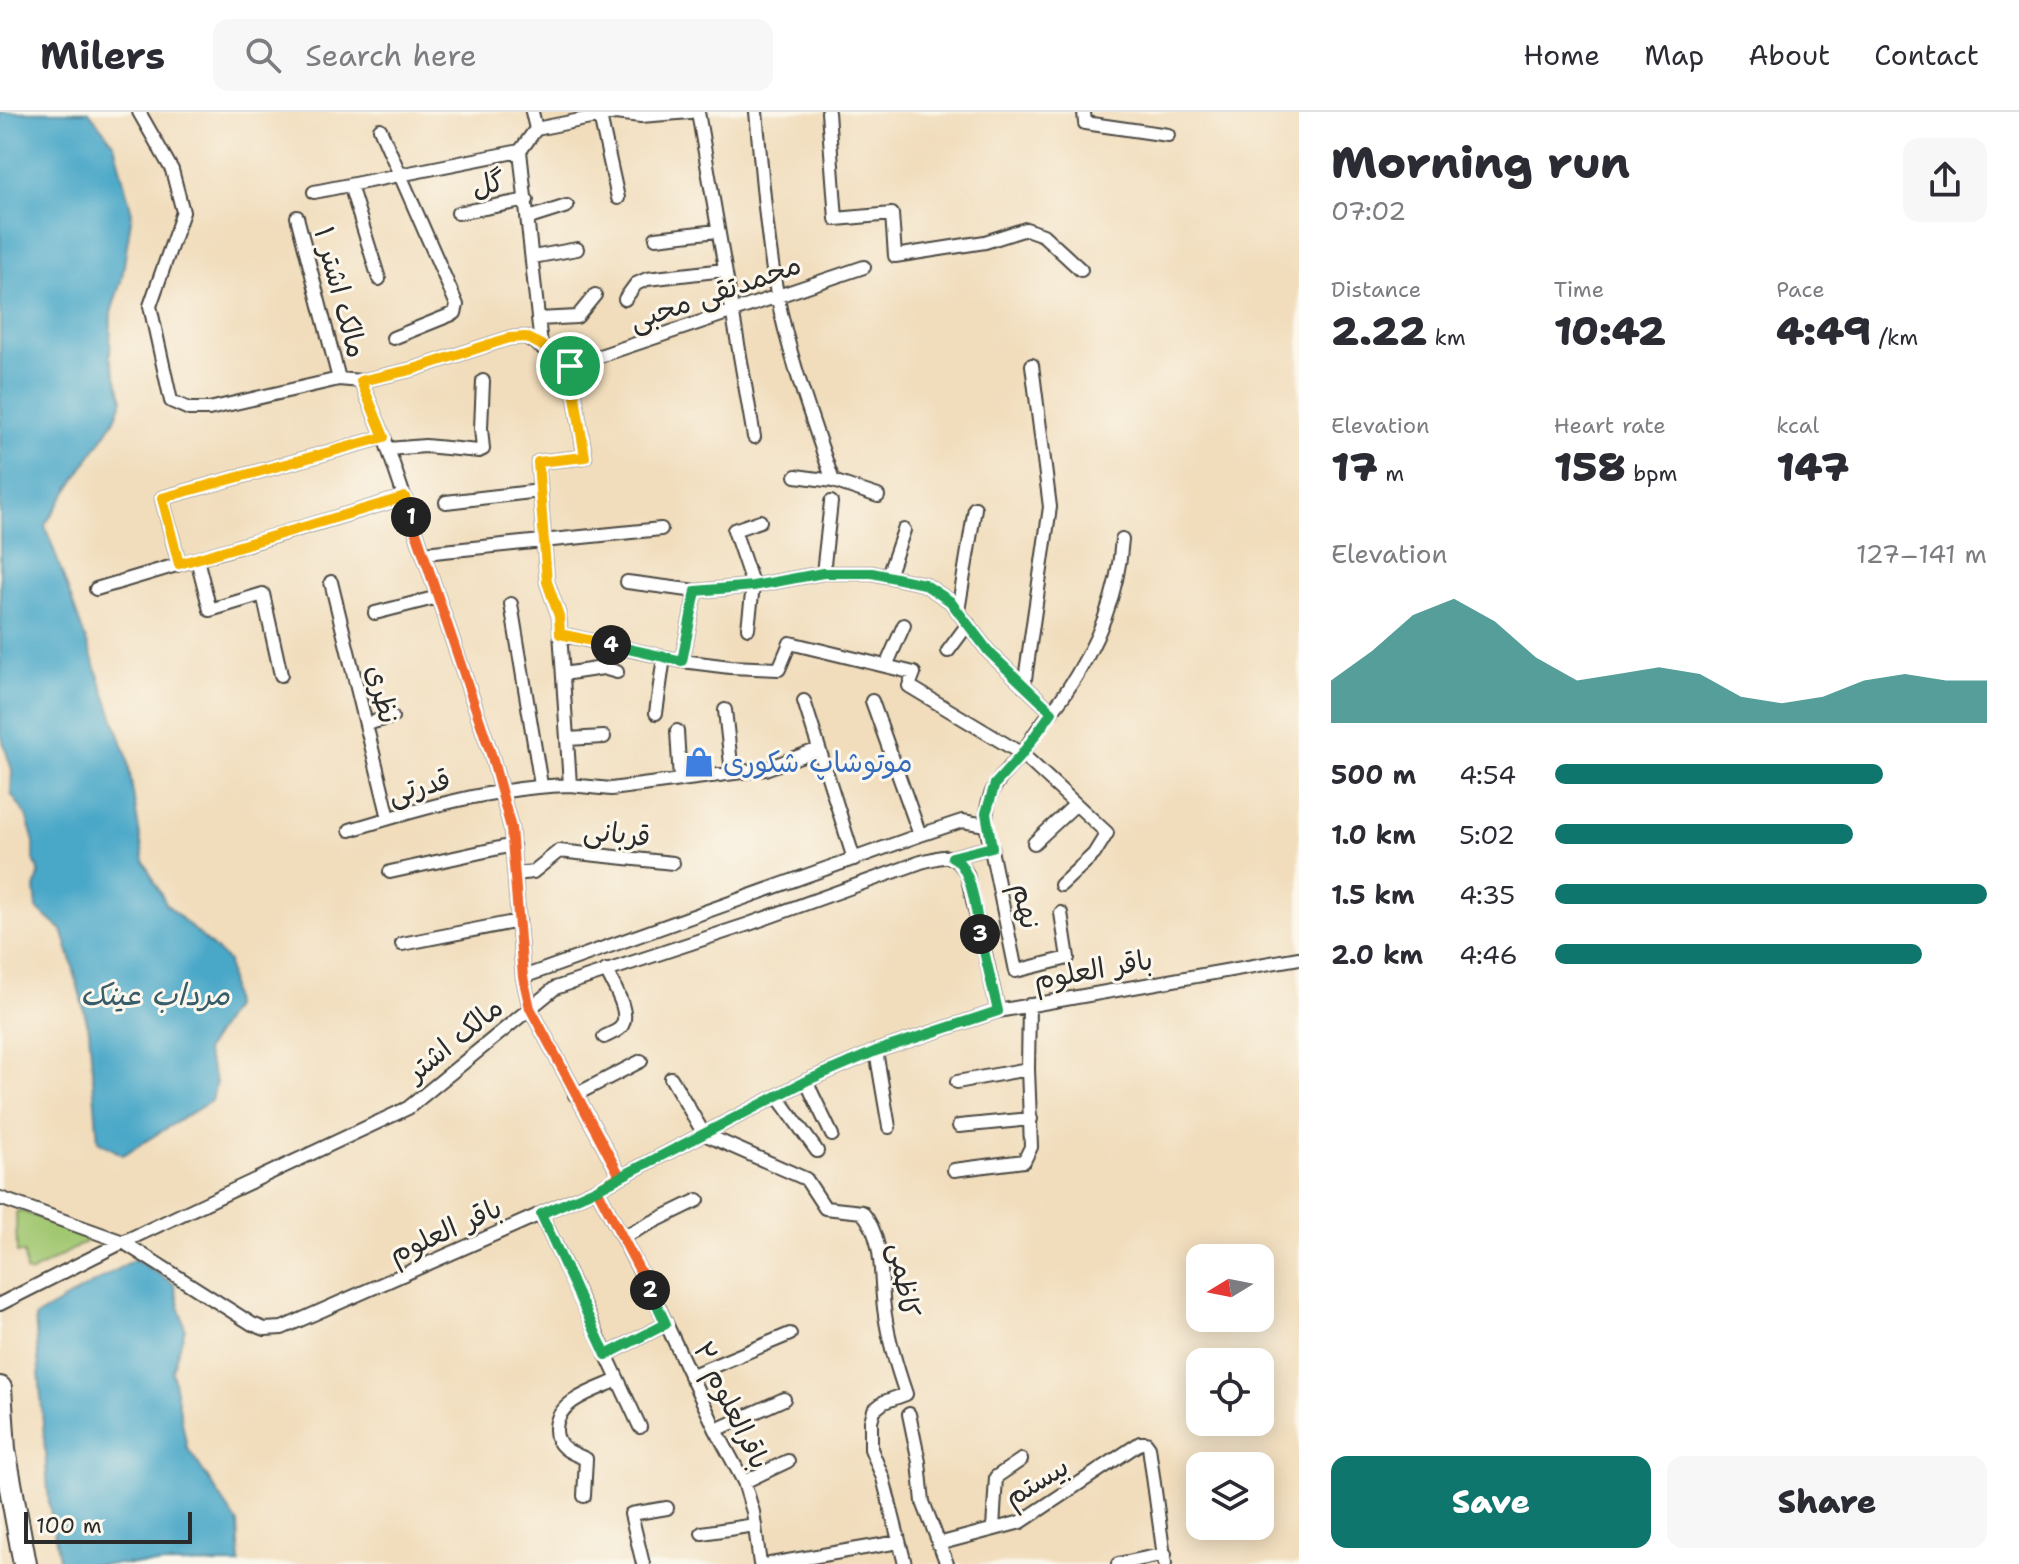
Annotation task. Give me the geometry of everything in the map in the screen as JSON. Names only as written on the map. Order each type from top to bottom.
[{"type":"highway","points":[[0,1388],[4,1450],[25,1564]]},
{"type":"highway","points":[[0,1543],[12,1537],[18,1528]]},
{"type":"street","points":[[139,112],[172,170],[183,212],[150,306],[171,401],[189,409],[209,409],[339,379],[361,381],[414,369],[509,338],[526,337],[570,366],[585,457],[538,462],[547,582],[559,616],[570,785]]},
{"type":"street","points":[[532,112],[536,129]]},
{"type":"street","points":[[314,192],[520,151],[536,129],[615,113],[641,116],[690,112]]},
{"type":"street","points":[[698,112],[754,437]]},
{"type":"street","points":[[756,112],[777,295],[797,375],[833,481]]},
{"type":"street","points":[[828,112],[836,219],[892,214],[895,256],[985,242],[1026,229],[1043,235],[1081,270]]},
{"type":"street","points":[[1084,112],[1085,123],[1168,135]]},
{"type":"street","points":[[600,116],[618,198]]},
{"type":"street","points":[[380,129],[457,305],[455,313],[393,338]]},
{"type":"street","points":[[520,151],[541,345]]},
{"type":"street","points":[[350,185],[379,279]]},
{"type":"street","name":"گل","points":[[458,213],[527,200]]},
{"type":"street","points":[[529,218],[567,206]]},
{"type":"street","name":"مالک اشتر ۱","points":[[297,217],[339,379]]},
{"type":"street","points":[[656,238],[717,231]]},
{"type":"street","points":[[533,257],[577,249]]},
{"type":"street","name":"محمدتقی محبی","points":[[570,366],[864,267]]},
{"type":"street","points":[[625,299],[636,284],[647,279],[724,270]]},
{"type":"street","points":[[538,319],[577,317],[595,295]]},
{"type":"street","points":[[1024,686],[1050,507],[1032,365]]},
{"type":"street","name":"مالک اشتر","points":[[123,1242],[408,1108],[530,1008],[523,977],[513,845],[501,791],[405,497],[361,381]]},
{"type":"street","points":[[179,564],[162,498],[386,443],[479,451],[483,449],[483,381]]},
{"type":"street","points":[[796,476],[833,481],[878,496]]},
{"type":"street","points":[[446,502],[540,491]]},
{"type":"street","points":[[96,589],[405,497]]},
{"type":"street","points":[[823,573],[831,502]]},
{"type":"street","points":[[958,611],[975,508]]},
{"type":"street","points":[[748,628],[753,586],[734,530],[760,521]]},
{"type":"street","points":[[424,553],[661,529]]},
{"type":"street","points":[[888,576],[904,530]]},
{"type":"street","points":[[620,1176],[530,1008],[555,988],[606,970],[904,867],[944,856],[955,858],[981,849],[989,798],[995,784],[1022,754],[1085,661],[1111,603],[1118,577],[1122,539]]},
{"type":"street","points":[[197,559],[210,610],[263,594],[281,675]]},
{"type":"street","points":[[627,582],[696,591],[753,586],[823,573],[872,573],[924,584],[950,601],[989,652],[1052,712]]},
{"type":"street","name":"نظری","points":[[331,582],[389,818]]},
{"type":"street","points":[[682,661],[696,591]]},
{"type":"street","points":[[375,613],[438,597]]},
{"type":"street","points":[[511,604],[541,785]]},
{"type":"street","points":[[948,651],[968,624]]},
{"type":"street","points":[[886,666],[904,625]]},
{"type":"street","points":[[560,634],[682,661],[779,669],[790,643],[914,673],[909,686],[1022,754],[1107,833],[1094,854],[1061,885]]},
{"type":"street","points":[[656,713],[664,657]]},
{"type":"street","points":[[563,674],[603,668],[617,672]]},
{"type":"street","points":[[804,701],[854,859]]},
{"type":"street","points":[[872,701],[920,835]]},
{"type":"street","points":[[725,710],[732,773]]},
{"type":"street","points":[[366,724],[392,717]]},
{"type":"street","points":[[677,731],[680,780]]},
{"type":"street","points":[[567,739],[604,737]]},
{"type":"street","name":"قدرتی","points":[[350,830],[501,791],[541,785],[611,789],[765,769],[819,749]]},
{"type":"street","points":[[1034,843],[1076,804]]},
{"type":"street","points":[[523,977],[962,821],[986,825]]},
{"type":"street","points":[[390,872],[513,845]]},
{"type":"street","name":"نهم","points":[[981,849],[1016,971],[1068,958],[1061,913]]},
{"type":"street","name":"قربانی","points":[[515,874],[533,872],[559,851],[673,863]]},
{"type":"street","points":[[955,858],[967,874],[998,1011]]},
{"type":"street","points":[[789,881],[795,907]]},
{"type":"street","points":[[402,944],[519,921]]},
{"type":"street","name":"باقر العلوم","points":[[0,1198],[123,1242],[265,1329],[282,1328],[597,1189],[806,1081],[876,1051],[998,1011],[1299,958]]},
{"type":"street","points":[[604,1037],[620,1029],[625,1020],[606,970]]},
{"type":"street","points":[[954,1170],[1024,1161],[1031,1147],[1029,1005]]},
{"type":"street","points":[[876,1051],[889,1127]]},
{"type":"street","points":[[575,1095],[641,1061]]},
{"type":"street","points":[[957,1082],[1028,1069]]},
{"type":"street","points":[[671,1078],[704,1134]]},
{"type":"street","points":[[806,1081],[832,1135]]},
{"type":"street","points":[[777,1096],[817,1151]]},
{"type":"street","points":[[959,1126],[1031,1119]]},
{"type":"street","name":"کاظمی","points":[[704,1134],[806,1179],[825,1208],[862,1212],[870,1221],[878,1241],[880,1277],[893,1354],[906,1394],[884,1402],[874,1410],[871,1421],[871,1449],[883,1478],[899,1542]]},
{"type":"street","name":"باقرالعلوم ۲","points":[[597,1189],[744,1482],[755,1525],[760,1564]]},
{"type":"street","points":[[622,1237],[698,1200]]},
{"type":"street","points":[[541,1214],[640,1427]]},
{"type":"street","points":[[0,1304],[123,1242]]},
{"type":"street","points":[[606,1355],[666,1324]]},
{"type":"street","points":[[690,1376],[790,1334]]},
{"type":"street","points":[[584,1496],[586,1459],[561,1446],[556,1436],[557,1419],[562,1410],[618,1380]]},
{"type":"street","points":[[716,1430],[784,1399]]},
{"type":"street","points":[[909,1414],[923,1502],[947,1564]]},
{"type":"street","name":"بیستم","points":[[938,1544],[1021,1522],[1140,1443],[1149,1447],[1165,1559]]},
{"type":"street","points":[[993,1529],[996,1477],[1021,1460]]},
{"type":"street","points":[[744,1482],[788,1461]]},
{"type":"street","points":[[643,1564],[631,1514],[667,1508]]},
{"type":"street","points":[[702,1533],[755,1525]]},
{"type":"street","points":[[770,1564],[899,1542],[905,1564]]},
{"type":"street","points":[[1118,1564],[1165,1559]]},
{"type":"green space","points":[[19,1210],[89,1237],[84,1243],[30,1273],[26,1271],[24,1253],[17,1253],[16,1213]]},
{"type":"water","name":"مرداب عینک","points":[[0,112],[89,112],[114,144],[132,213],[122,278],[111,313],[110,357],[123,399],[115,419],[45,525],[127,756],[144,861],[166,904],[228,961],[233,1007],[205,1051],[216,1082],[212,1100],[123,1155],[98,1141],[89,1030],[62,930],[37,909],[35,888],[39,874],[34,859],[34,842],[26,815],[11,794],[12,770],[0,732]]},
{"type":"water","points":[[135,1259],[174,1284],[185,1329],[172,1371],[187,1447],[238,1523],[240,1564],[60,1564],[49,1504],[35,1317]]},
{"type":"place","name":"موتوشاپ شکوری","points":[[699,762]]},
{"type":"route","points":[[570,366],[526,337],[509,338],[414,369],[361,381],[384,437],[162,498],[179,564],[405,497],[492,757],[511,828],[523,977],[530,1008],[620,1176],[597,1189],[666,1324],[606,1355],[541,1214],[597,1189],[806,1081],[876,1051],[998,1011],[967,874],[959,860],[952,857],[992,847],[986,813],[995,784],[1022,754],[1052,712],[989,652],[950,601],[924,584],[872,573],[823,573],[753,586],[696,591],[682,661],[560,634],[559,616],[547,582],[538,462],[585,457],[570,366]]}]
